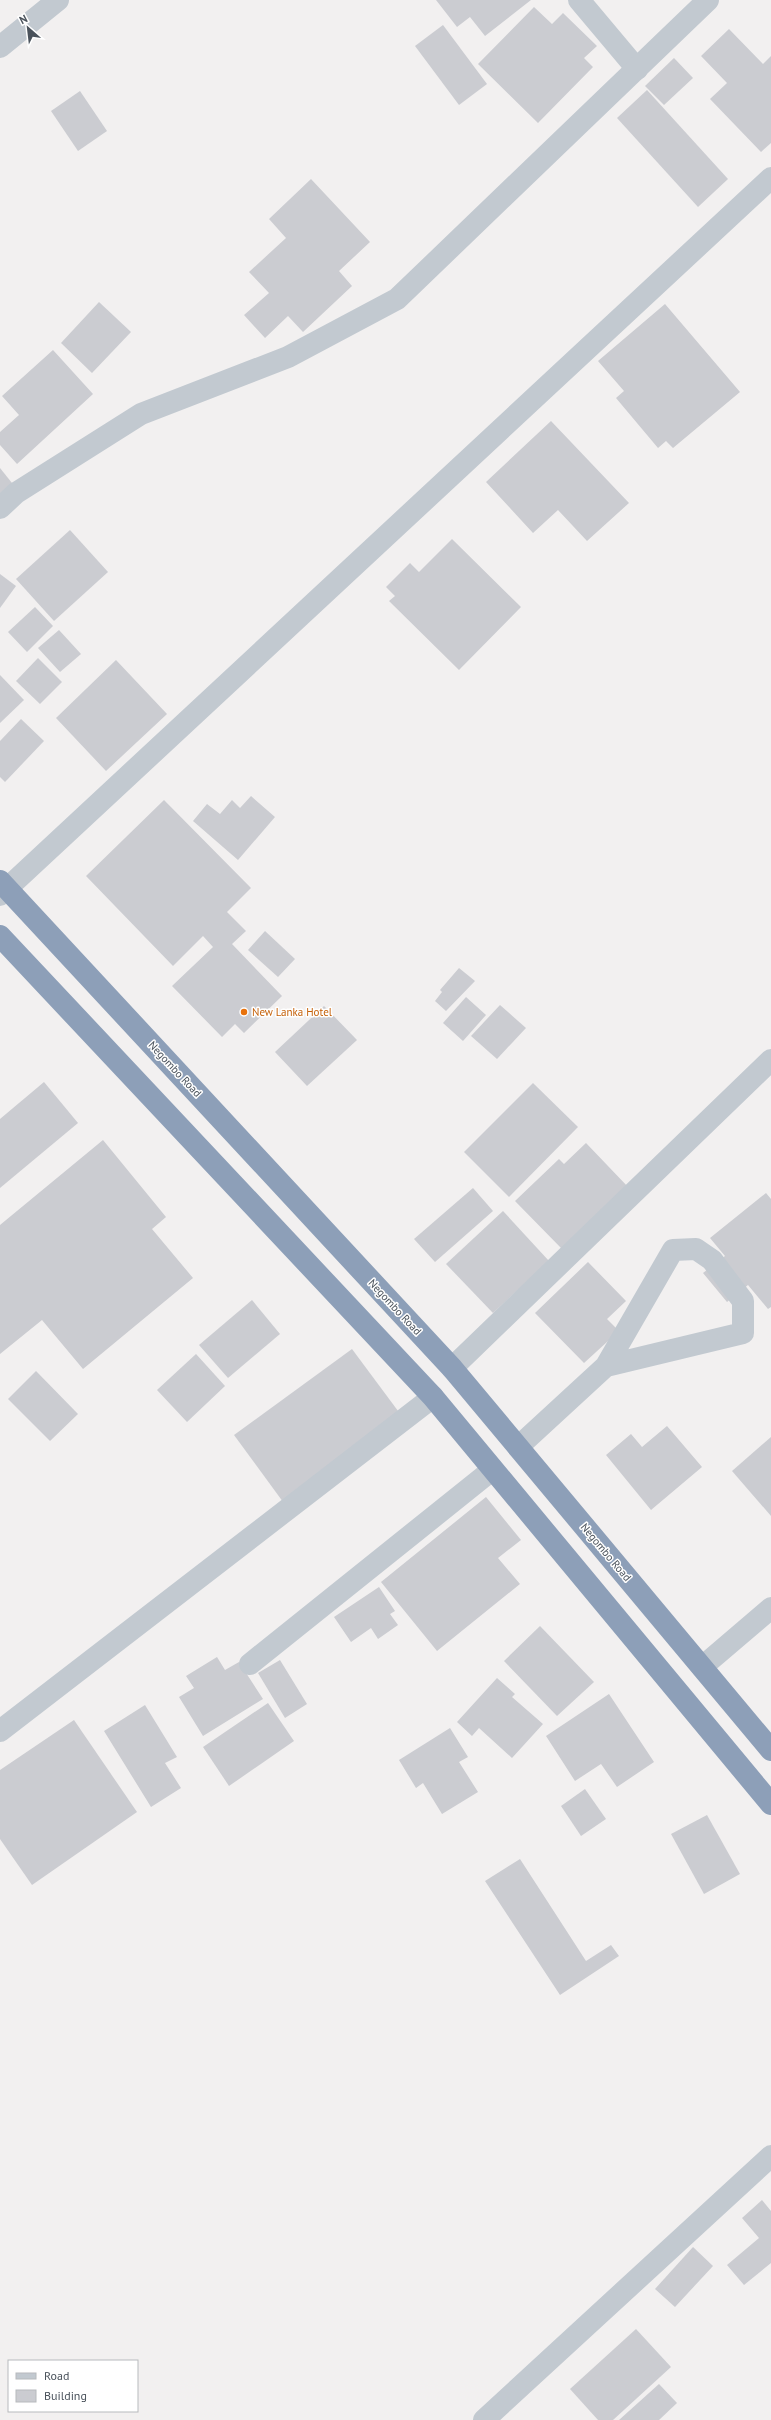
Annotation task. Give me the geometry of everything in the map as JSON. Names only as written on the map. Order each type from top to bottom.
[{"type":"highway","name":"Negombo Road","points":[[2,888],[452,1368],[771,1750]]},
{"type":"highway","points":[[0,936],[433,1397],[492,1470],[771,1804]]},
{"type":"street","points":[[0,46],[58,0]]},
{"type":"street","points":[[579,0],[637,69]]},
{"type":"street","points":[[0,508],[16,493],[140,414],[288,357],[397,299],[708,0]]},
{"type":"street","points":[[2,888],[771,178]]},
{"type":"street","points":[[452,1368],[771,1060]]},
{"type":"street","points":[[518,1447],[606,1366],[673,1250],[696,1249],[712,1260],[744,1301],[743,1332],[606,1366]]},
{"type":"street","points":[[0,1731],[433,1397]]},
{"type":"street","points":[[250,1664],[492,1470]]},
{"type":"street","points":[[702,1667],[771,1608]]},
{"type":"street","points":[[484,2420],[771,2156]]},
{"type":"building","points":[[436,0],[531,0],[485,36],[470,17],[457,27]]},
{"type":"building","points":[[534,7],[552,24],[563,13],[597,46],[584,58],[593,67],[538,123],[478,64]]},
{"type":"building","points":[[443,25],[487,84],[459,105],[415,46]]},
{"type":"building","points":[[729,29],[763,64],[771,56],[771,143],[761,152],[710,99],[727,83],[701,56]]},
{"type":"building","points":[[674,58],[693,78],[664,105],[645,86]]},
{"type":"building","points":[[647,90],[728,179],[698,207],[617,118]]},
{"type":"building","points":[[80,91],[107,131],[78,151],[51,111]]},
{"type":"building","points":[[311,179],[370,242],[339,271],[352,286],[303,332],[288,316],[265,338],[244,315],[269,293],[249,272],[286,238],[269,219]]},
{"type":"building","points":[[99,302],[131,332],[92,373],[61,343]]},
{"type":"building","points":[[665,304],[740,392],[673,448],[666,441],[658,448],[616,398],[624,391],[598,361]]},
{"type":"building","points":[[53,350],[93,394],[17,464],[0,445],[0,432],[19,415],[2,396]]},
{"type":"building","points":[[551,421],[629,503],[587,541],[558,510],[533,533],[486,482]]},
{"type":"building","points":[[0,468],[16,488],[0,501]]},
{"type":"building","points":[[70,530],[108,572],[54,621],[16,579]]},
{"type":"building","points":[[452,539],[521,607],[459,670],[389,601],[395,596],[386,587],[410,563],[419,572]]},
{"type":"building","points":[[0,574],[16,586],[0,608]]},
{"type":"building","points":[[35,607],[53,626],[27,652],[8,632]]},
{"type":"building","points":[[59,630],[81,654],[60,672],[38,648]]},
{"type":"building","points":[[38,658],[62,682],[40,704],[16,681]]},
{"type":"building","points":[[116,660],[167,714],[106,771],[56,718]]},
{"type":"building","points":[[0,675],[24,700],[0,723]]},
{"type":"building","points":[[21,719],[44,741],[5,782],[0,777],[0,741]]},
{"type":"building","points":[[251,796],[275,817],[238,860],[193,821],[207,804],[220,814],[232,800],[240,808]]},
{"type":"building","points":[[164,800],[251,888],[227,912],[246,931],[232,944],[282,996],[244,1033],[235,1024],[222,1037],[172,986],[213,947],[203,936],[173,966],[86,876]]},
{"type":"building","points":[[265,931],[295,959],[278,977],[248,950]]},
{"type":"building","points":[[459,968],[475,981],[446,1011],[435,1001],[442,992],[440,990]]},
{"type":"building","points":[[466,997],[486,1015],[463,1041],[443,1023]]},
{"type":"building","points":[[500,1005],[526,1028],[497,1059],[471,1036]]},
{"type":"building","points":[[324,1006],[357,1040],[307,1086],[275,1052]]},
{"type":"building","points":[[44,1082],[78,1123],[0,1188],[0,1119]]},
{"type":"building","points":[[533,1083],[578,1127],[509,1197],[464,1152]]},
{"type":"building","points":[[103,1140],[166,1217],[152,1229],[193,1278],[83,1369],[42,1320],[0,1354],[0,1225]]},
{"type":"building","points":[[586,1143],[629,1188],[562,1249],[515,1201],[559,1159],[564,1164]]},
{"type":"building","points":[[473,1188],[493,1211],[435,1262],[414,1239]]},
{"type":"building","points":[[766,1193],[771,1199],[771,1307],[768,1309],[748,1285],[727,1302],[703,1273],[725,1256],[710,1238]]},
{"type":"building","points":[[503,1211],[549,1261],[493,1313],[446,1264]]},
{"type":"building","points":[[588,1262],[626,1301],[607,1319],[619,1331],[584,1363],[535,1313]]},
{"type":"building","points":[[252,1300],[280,1334],[228,1378],[199,1345]]},
{"type":"building","points":[[352,1349],[404,1419],[286,1506],[234,1435]]},
{"type":"building","points":[[196,1354],[225,1386],[187,1422],[157,1390]]},
{"type":"building","points":[[36,1371],[78,1414],[50,1441],[8,1399]]},
{"type":"building","points":[[667,1426],[702,1467],[651,1510],[606,1455],[631,1434],[642,1447]]},
{"type":"building","points":[[771,1437],[771,1516],[732,1471]]},
{"type":"building","points":[[486,1497],[521,1540],[498,1558],[520,1584],[437,1651],[381,1582]]},
{"type":"building","points":[[379,1587],[395,1611],[390,1614],[398,1625],[378,1639],[371,1628],[351,1642],[334,1617]]},
{"type":"building","points":[[540,1626],[594,1682],[557,1716],[504,1661]]},
{"type":"building","points":[[217,1657],[225,1670],[239,1662],[263,1699],[203,1736],[179,1697],[194,1688],[186,1676]]},
{"type":"building","points":[[280,1660],[307,1704],[285,1718],[258,1673]]},
{"type":"building","points":[[497,1678],[515,1694],[512,1697],[543,1724],[512,1758],[479,1728],[472,1736],[457,1722]]},
{"type":"building","points":[[609,1694],[654,1762],[617,1787],[601,1764],[575,1781],[546,1736]]},
{"type":"building","points":[[268,1703],[294,1741],[229,1786],[203,1747]]},
{"type":"building","points":[[145,1705],[177,1757],[165,1763],[181,1788],[151,1807],[104,1731]]},
{"type":"building","points":[[74,1720],[137,1812],[32,1885],[0,1839],[0,1770]]},
{"type":"building","points":[[450,1728],[468,1757],[459,1762],[478,1792],[442,1814],[423,1783],[416,1788],[399,1760]]},
{"type":"building","points":[[585,1789],[606,1819],[581,1836],[561,1806]]},
{"type":"building","points":[[707,1815],[740,1874],[704,1894],[671,1834]]},
{"type":"building","points":[[520,1859],[586,1961],[611,1945],[619,1956],[560,1995],[485,1881]]},
{"type":"building","points":[[762,2200],[771,2211],[771,2263],[744,2285],[727,2265],[759,2238],[742,2218]]},
{"type":"building","points":[[693,2247],[713,2266],[675,2307],[655,2289]]},
{"type":"building","points":[[636,2329],[671,2367],[613,2420],[598,2420],[570,2389]]},
{"type":"building","points":[[659,2384],[677,2403],[659,2420],[619,2420]]},
{"type":"place","name":"New Lanka Hotel","points":[[244,1012]]}]
